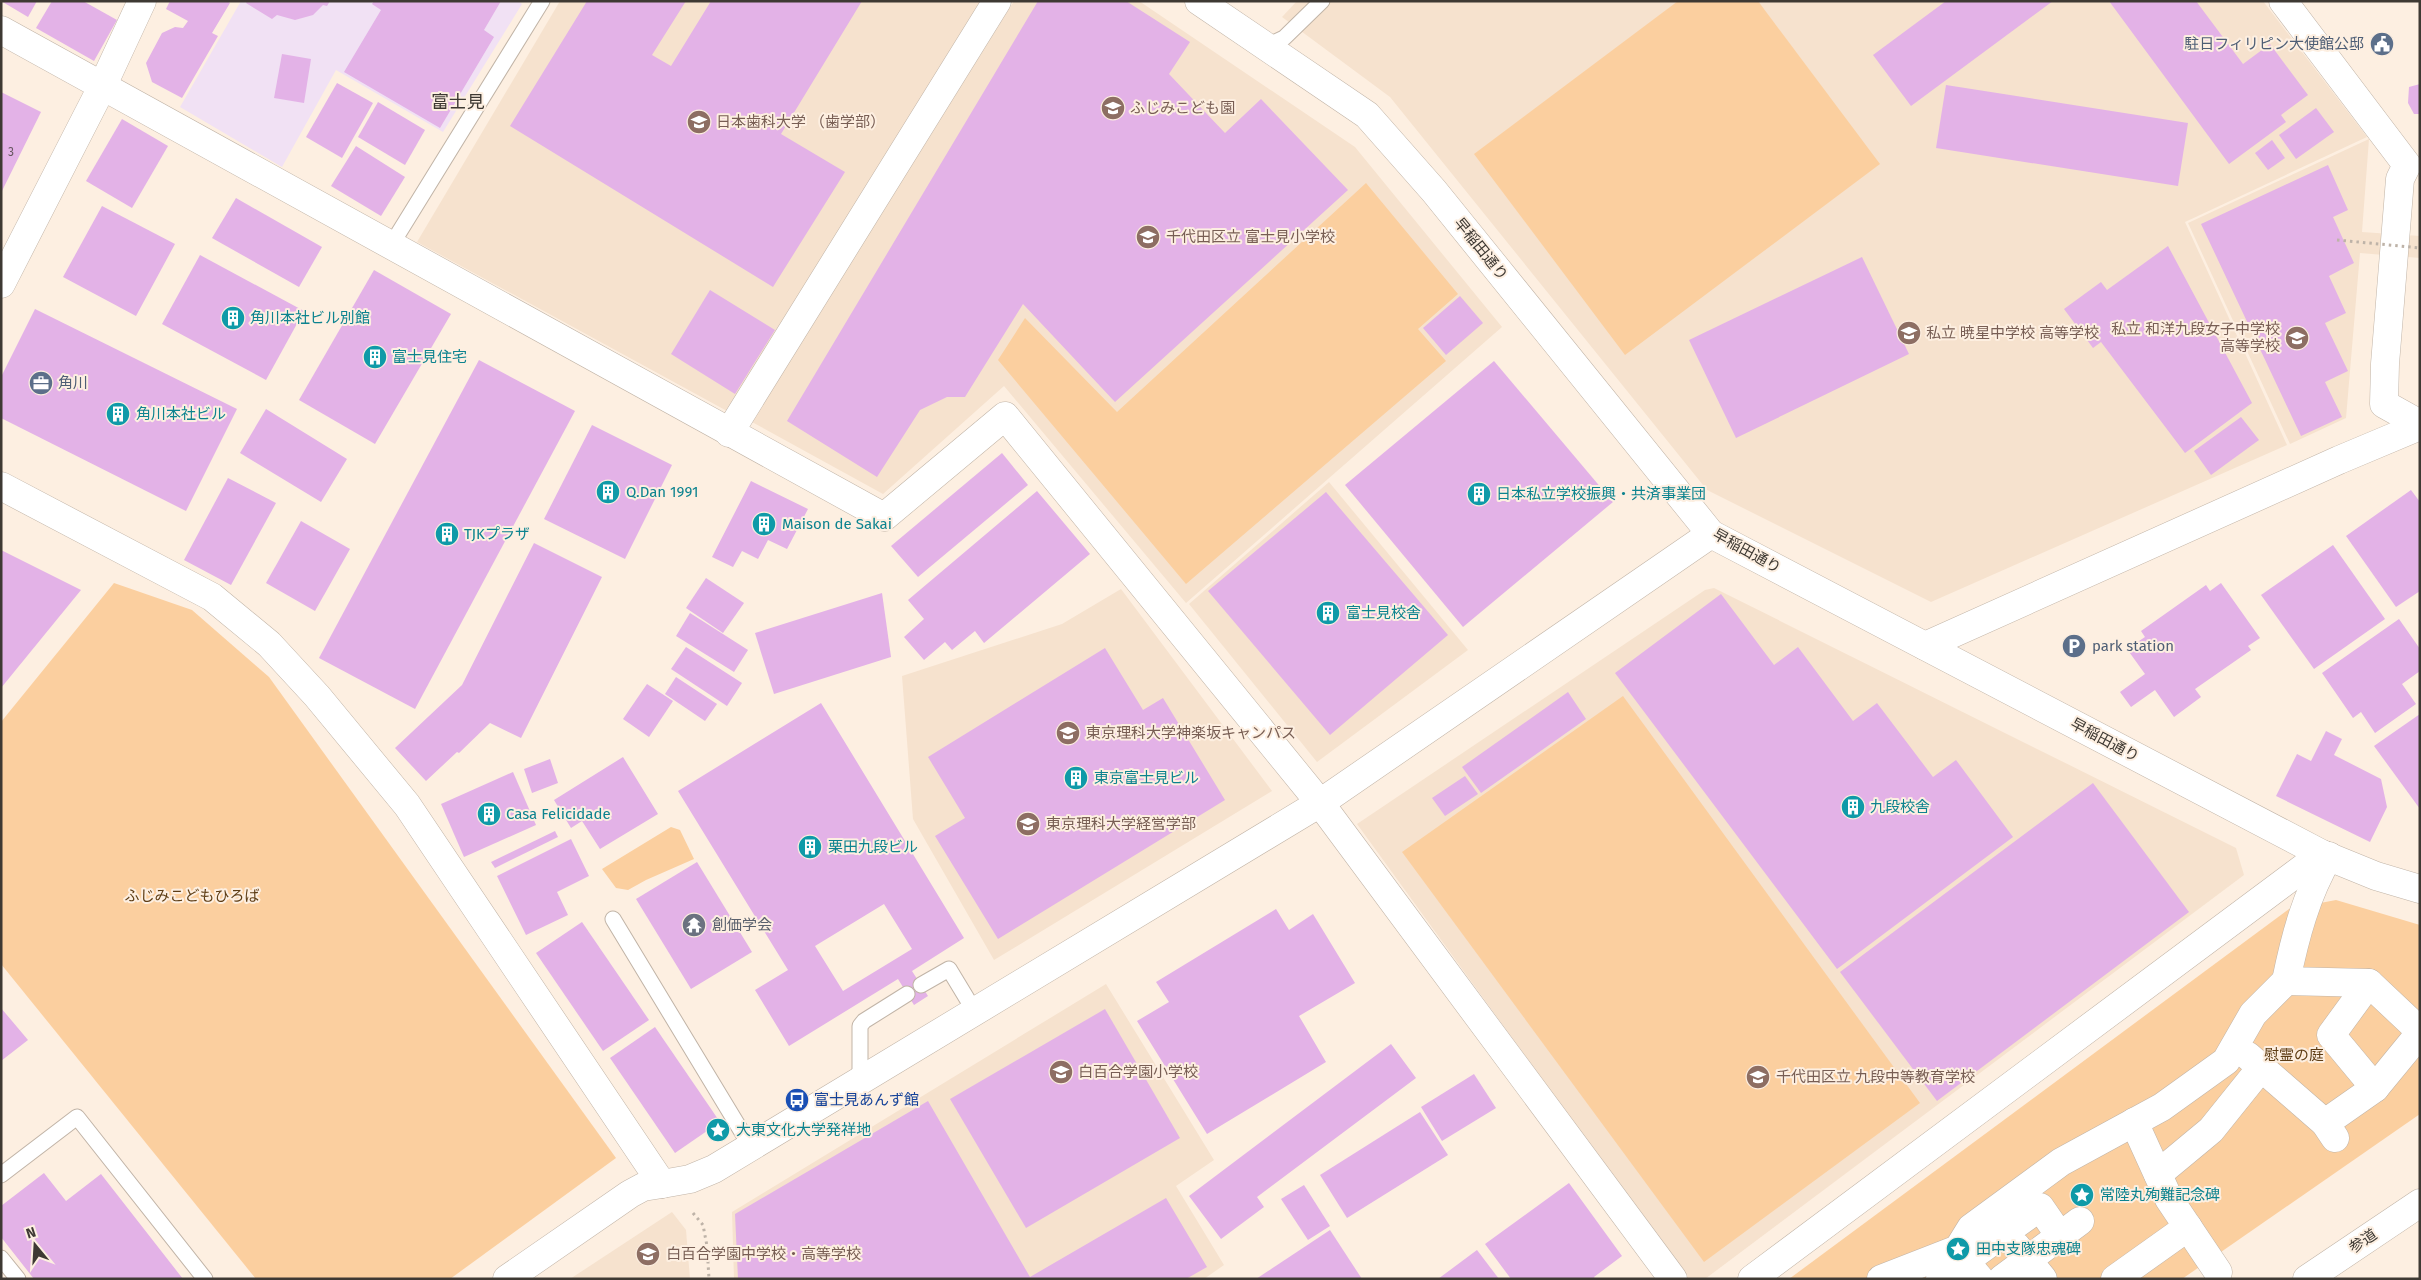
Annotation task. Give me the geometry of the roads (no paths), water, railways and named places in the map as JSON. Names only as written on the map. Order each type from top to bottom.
[{"type":"street","points":[[1,284],[102,86],[142,1]]},
{"type":"street","points":[[729,432],[997,1]]},
{"type":"street","name":"早稲田通り","points":[[1199,1],[1367,115],[1434,191],[1711,534],[2325,855],[2376,876],[2420,889]]},
{"type":"street","points":[[2283,1],[2413,162],[2400,179],[2385,364],[2384,404],[2420,425]]},
{"type":"street","points":[[1,30],[390,247],[884,517],[1005,416],[1320,803],[1673,1279]]},
{"type":"street","points":[[1925,646],[2420,425]]},
{"type":"street","points":[[1,486],[212,597],[269,644],[317,696],[407,805],[662,1184]]},
{"type":"street","points":[[507,1279],[630,1194],[643,1187],[690,1179],[714,1170],[1320,803],[1711,534]]},
{"type":"street","points":[[1881,1279],[1958,1249],[1971,1228],[2061,1162],[2162,1107],[2226,1061],[2253,1014],[2286,981],[2296,932],[2325,855]]},
{"type":"street","points":[[1752,1279],[2325,855]]},
{"type":"street","points":[[2236,1044],[2260,1068],[2330,1130],[2375,1088],[2420,1032],[2369,983],[2286,981]]},
{"type":"street","points":[[2369,983],[2331,1035],[2375,1088]]},
{"type":"street","points":[[2158,1174],[2212,1130],[2260,1068]]},
{"type":"street","points":[[2134,1122],[2169,1199],[2218,1272]]},
{"type":"street","name":"参道","points":[[2307,1279],[2420,1203]]},
{"type":"street","points":[[1940,1279],[1972,1270],[2004,1232],[2040,1207],[2070,1229],[2035,1269],[2002,1279]]},
{"type":"street","points":[[2115,1279],[2188,1227]]},
{"type":"street","points":[[2004,1232],[2035,1269]]},
{"type":"lane","points":[[390,247],[542,1]]},
{"type":"lane","points":[[1265,47],[1284,38],[1322,1]]},
{"type":"lane","points":[[613,918],[751,1147]]},
{"type":"lane","points":[[921,985],[949,969],[975,1012]]},
{"type":"lane","points":[[860,1081],[860,1026],[864,1021],[907,994]]},
{"type":"lane","points":[[1,1176],[77,1117],[204,1279]]},
{"type":"lane","points":[[1,1258],[18,1279]]},
{"type":"place","name":"駐日フィリピン大使館公邸","points":[[2382,44]]},
{"type":"place","name":"ふじみこども園","points":[[1113,108]]},
{"type":"place","name":"日本歯科大学 （歯学部）","points":[[699,122]]},
{"type":"place","name":"千代田区立 富士見小学校","points":[[1148,237]]},
{"type":"place","name":"角川本社ビル別館","points":[[233,318]]},
{"type":"place","name":"私立 暁星中学校 高等学校","points":[[1909,333]]},
{"type":"place","name":"私立 和洋九段女子中学校 高等学校","points":[[2297,338]]},
{"type":"place","name":"富士見住宅","points":[[375,357]]},
{"type":"place","name":"角川","points":[[41,383]]},
{"type":"place","name":"角川本社ビル","points":[[118,414]]},
{"type":"place","name":"Q.Dan 1991","points":[[608,492]]},
{"type":"place","name":"日本私立学校振興・共済事業団","points":[[1479,494]]},
{"type":"place","name":"Maison de Sakai","points":[[764,524]]},
{"type":"place","name":"TJKプラザ","points":[[447,534]]},
{"type":"place","name":"富士見校舎","points":[[1328,613]]},
{"type":"place","name":"park station","points":[[2074,646]]},
{"type":"place","name":"東京理科大学神楽坂キャンパス","points":[[1068,733]]},
{"type":"place","name":"東京富士見ビル","points":[[1076,778]]},
{"type":"place","name":"九段校舎","points":[[1853,807]]},
{"type":"place","name":"Casa Felicidade","points":[[489,814]]},
{"type":"place","name":"東京理科大学経営学部","points":[[1028,824]]},
{"type":"place","name":"栗田九段ビル","points":[[810,847]]},
{"type":"place","name":"創価学会","points":[[694,925]]},
{"type":"place","name":"白百合学園小学校","points":[[1061,1072]]},
{"type":"place","name":"千代田区立 九段中等教育学校","points":[[1758,1077]]},
{"type":"place","name":"富士見あんず館","points":[[797,1100]]},
{"type":"place","name":"大東文化大学発祥地","points":[[718,1130]]},
{"type":"place","name":"常陸丸殉難記念碑","points":[[2082,1195]]},
{"type":"place","name":"田中支隊忠魂碑","points":[[1958,1249]]},
{"type":"place","name":"白百合学園中学校・高等学校","points":[[648,1254]]},
{"type":"district","name":"富士見","points":[[458,102]]},
{"type":"park label","name":"ふじみこどもひろば","points":[[192,896]]},
{"type":"park label","name":"慰霊の庭","points":[[2294,1055]]}]
